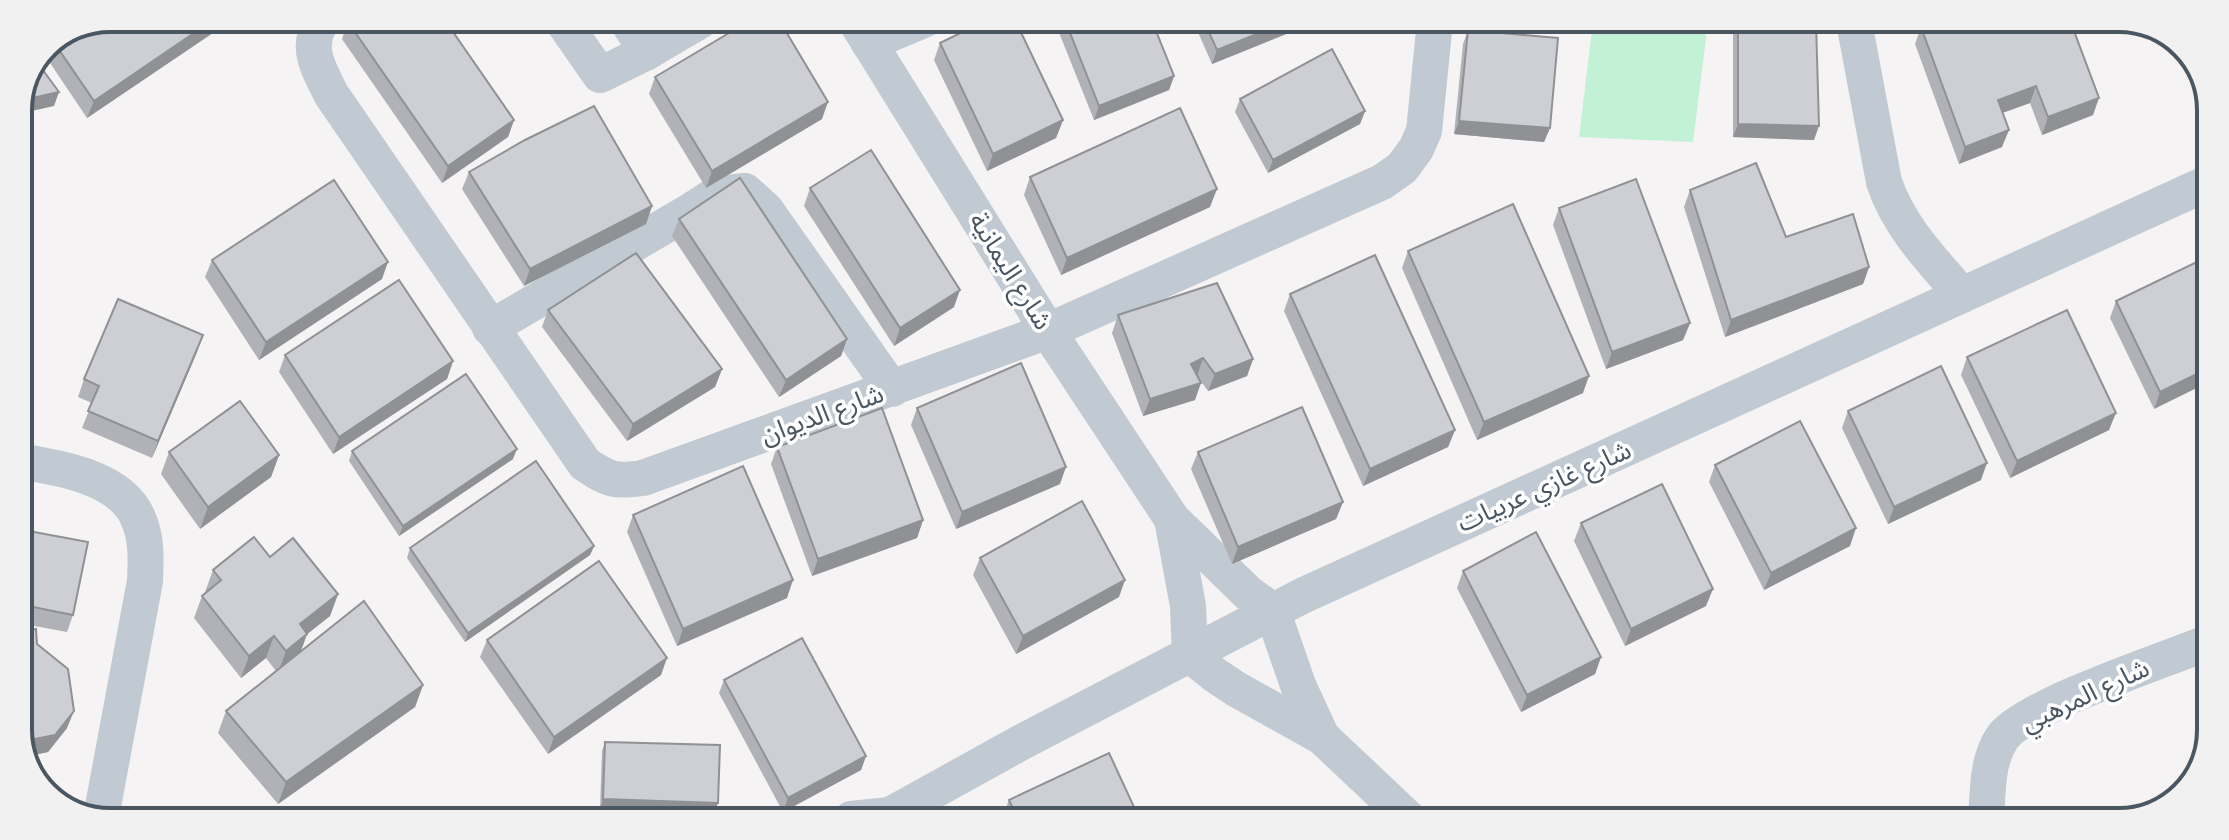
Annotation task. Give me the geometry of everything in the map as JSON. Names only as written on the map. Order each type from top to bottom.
[{"type":"street","name":"شارع الديوان","points":[[314,32],[314,59],[331,94],[490,328],[585,464],[607,478],[624,480],[643,478],[1048,331],[1382,182],[1402,168],[1424,131],[1434,32]]},
{"type":"street","points":[[570,32],[600,75],[681,32]]},
{"type":"street","points":[[634,32],[647,52]]},
{"type":"street","name":"شارع اليمانية","points":[[862,32],[1048,331],[1172,519],[1248,593],[1272,610]]},
{"type":"street","points":[[1856,32],[1884,182],[1891,203],[1913,237],[1962,295]]},
{"type":"street","name":"شارع غازي عربيات","points":[[904,808],[1272,610],[2197,188]]},
{"type":"street","points":[[490,328],[717,194],[745,191],[766,210],[892,389]]},
{"type":"street","points":[[32,464],[90,476],[123,497],[138,517],[146,548],[145,581],[103,808]]},
{"type":"street","name":"شارع اليمانية","points":[[1172,519],[1188,606],[1190,655]]},
{"type":"street","points":[[1272,610],[1298,685],[1322,737]]},
{"type":"street","name":"شارع المرهبي","points":[[1987,808],[1990,768],[2002,737],[2026,717],[2197,647]]},
{"type":"street","points":[[1190,655],[1236,689],[1322,737],[1397,808]]},
{"type":"green space","points":[[1592,32],[1707,32],[1693,142],[1579,137]]},
{"type":"building","points":[[195,32],[94,101],[60,51],[66,45],[94,33]]},
{"type":"building","points":[[355,32],[453,32],[514,120],[448,166]]},
{"type":"building","points":[[731,32],[786,32],[828,102],[712,171],[655,77]]},
{"type":"building","points":[[962,32],[1021,32],[1063,120],[993,154],[940,43]]},
{"type":"building","points":[[1070,32],[1156,32],[1174,76],[1099,106]]},
{"type":"building","points":[[1209,32],[1262,32],[1217,50]]},
{"type":"building","points":[[1468,32],[1558,38],[1550,128],[1459,121]]},
{"type":"building","points":[[1738,32],[1816,32],[1819,126],[1738,124]]},
{"type":"building","points":[[1923,32],[2074,32],[2099,98],[2048,117],[2036,86],[1998,100],[2009,130],[1965,147]]},
{"type":"building","points":[[1332,49],[1365,111],[1273,160],[1240,99]]},
{"type":"building","points":[[43,70],[59,92],[33,98]]},
{"type":"building","points":[[594,106],[652,206],[530,269],[469,172]]},
{"type":"building","points":[[1180,108],[1217,189],[1067,258],[1030,177]]},
{"type":"building","points":[[871,150],[960,290],[900,328],[810,188]]},
{"type":"building","points":[[1756,163],[1786,237],[1853,214],[1869,267],[1731,320],[1690,190]]},
{"type":"building","points":[[740,178],[847,339],[786,380],[679,219]]},
{"type":"building","points":[[1636,179],[1690,323],[1612,352],[1559,208]]},
{"type":"building","points":[[334,180],[388,262],[266,342],[212,260]]},
{"type":"building","points":[[1513,204],[1589,376],[1484,422],[1408,251]]},
{"type":"building","points":[[636,253],[722,369],[633,424],[548,310]]},
{"type":"building","points":[[1375,255],[1455,430],[1370,469],[1290,294]]},
{"type":"building","points":[[2197,262],[2197,374],[2160,392],[2116,301]]},
{"type":"building","points":[[399,280],[453,361],[339,437],[285,355]]},
{"type":"building","points":[[1217,283],[1253,359],[1215,374],[1203,358],[1191,364],[1201,383],[1150,399],[1118,315]]},
{"type":"building","points":[[118,299],[203,335],[158,441],[88,411],[99,386],[84,379]]},
{"type":"building","points":[[2067,310],[2116,413],[2017,461],[1967,357]]},
{"type":"building","points":[[1021,363],[1066,467],[962,512],[917,408]]},
{"type":"building","points":[[1941,366],[1987,463],[1894,507],[1848,411]]},
{"type":"building","points":[[466,374],[517,449],[403,526],[352,451]]},
{"type":"building","points":[[240,401],[279,455],[208,507],[169,452]]},
{"type":"building","points":[[1302,407],[1343,502],[1238,547],[1198,452]]},
{"type":"building","points":[[882,408],[923,520],[818,559],[777,447]]},
{"type":"building","points":[[1800,421],[1856,528],[1771,573],[1715,465]]},
{"type":"building","points":[[536,461],[594,546],[468,633],[410,548]]},
{"type":"building","points":[[743,466],[793,580],[683,629],[633,515]]},
{"type":"building","points":[[1662,484],[1713,589],[1631,629],[1581,523]]},
{"type":"building","points":[[1082,501],[1125,580],[1023,636],[980,558]]},
{"type":"building","points":[[32,532],[88,542],[73,615],[32,607]]},
{"type":"building","points":[[1536,532],[1601,657],[1527,695],[1463,571]]},
{"type":"building","points":[[254,537],[270,557],[293,538],[338,594],[300,624],[307,634],[286,651],[274,636],[249,656],[202,596],[221,580],[213,570]]},
{"type":"building","points":[[599,561],[667,658],[554,737],[487,640]]},
{"type":"building","points":[[364,601],[423,685],[286,782],[226,711]]},
{"type":"building","points":[[36,629],[37,644],[68,669],[74,711],[55,735],[35,739],[32,735],[32,630]]},
{"type":"building","points":[[802,638],[866,756],[788,798],[724,680]]},
{"type":"building","points":[[605,742],[720,745],[718,803],[603,799]]},
{"type":"building","points":[[1109,753],[1134,808],[1013,808],[1009,800]]}]
